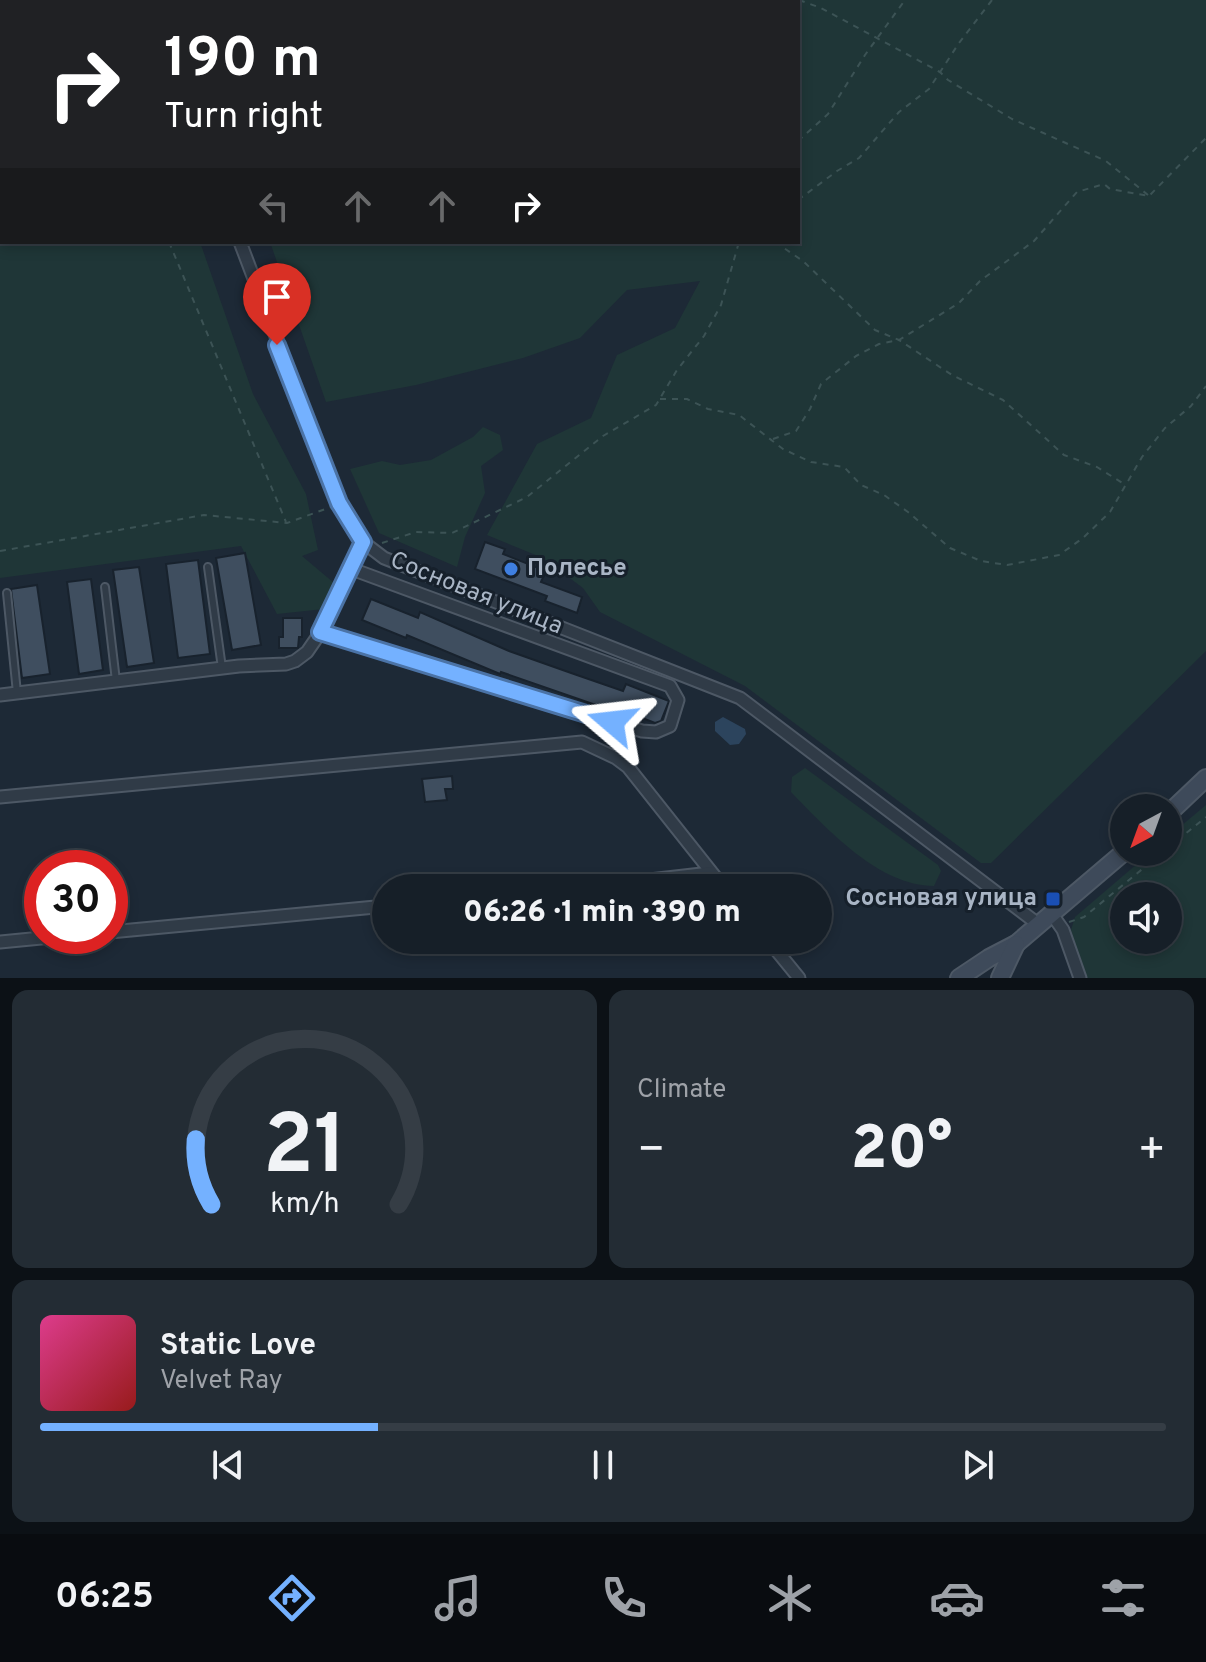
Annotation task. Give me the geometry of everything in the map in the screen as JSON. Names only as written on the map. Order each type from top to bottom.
[{"type":"main road","points":[[1182,801],[1206,778]]},
{"type":"main road","points":[[959,978],[1050,920],[1110,865]]},
{"type":"main road","points":[[1000,978],[1016,944]]},
{"type":"street","points":[[0,695],[222,668],[286,664],[307,652],[320,632],[364,542],[339,503],[241,244]]},
{"type":"street","name":"Сосновая улица","points":[[364,542],[384,558],[740,698],[1050,920]]},
{"type":"street","points":[[320,632],[642,731],[656,732],[670,726],[678,700],[670,686],[349,568]]},
{"type":"street","points":[[0,797],[582,742],[628,767],[710,873]]},
{"type":"street","points":[[701,874],[710,873]]},
{"type":"street","points":[[128,930],[372,907]]},
{"type":"street","points":[[1050,920],[1080,978]]},
{"type":"street","points":[[0,942],[24,940]]},
{"type":"street","points":[[779,954],[799,978]]},
{"type":"lane","points":[[208,567],[222,668]]},
{"type":"lane","points":[[105,587],[116,681]]},
{"type":"lane","points":[[7,593],[17,693]]},
{"type":"path","points":[[800,0],[821,8],[940,72],[1012,119],[1106,161],[1149,196]]},
{"type":"path","points":[[800,139],[828,114],[905,0]]},
{"type":"path","points":[[800,199],[859,158],[899,112],[929,89],[992,0]]},
{"type":"path","points":[[1149,196],[1206,138]]},
{"type":"path","points":[[772,439],[796,431],[821,384],[856,356],[879,344],[899,340],[959,303],[980,281],[1034,241],[1077,192],[1104,184],[1110,189],[1149,196]]},
{"type":"path","points":[[170,244],[287,523]]},
{"type":"path","points":[[364,542],[416,532],[452,533],[527,497],[603,436],[656,405],[677,370],[704,336],[721,305],[738,244]]},
{"type":"path","points":[[778,244],[803,261],[875,330],[899,340],[952,375],[1003,400],[1064,455],[1097,467],[1125,484]]},
{"type":"path","points":[[660,399],[687,399],[708,409],[739,415],[783,449],[811,462],[844,467],[861,485],[884,495],[950,548],[981,561],[1007,565],[1059,555],[1083,538],[1110,512],[1125,484],[1165,428],[1191,406],[1206,386]]},
{"type":"path","points":[[0,551],[204,515],[287,523],[339,503]]},
{"type":"path","points":[[1182,837],[1206,817]]},
{"type":"path","points":[[1050,920],[1084,917],[1146,866]]},
{"type":"green space","points":[[800,0],[1206,0],[1206,651],[991,863],[981,863],[745,686],[600,612],[583,588],[543,558],[487,535],[537,444],[591,418],[617,355],[675,328],[700,281],[627,290],[580,338],[523,358],[416,385],[326,402],[271,244],[800,244]]},
{"type":"green space","points":[[0,244],[201,244],[253,394],[306,494],[318,550],[302,556],[334,583],[324,609],[277,614],[241,546],[0,578]]},
{"type":"green space","points":[[483,427],[500,435],[503,450],[481,466],[485,493],[465,537],[457,567],[379,533],[350,469],[382,461],[400,465],[431,460],[473,437]]},
{"type":"green space","points":[[805,768],[938,865],[941,871],[934,886],[894,877],[855,853],[838,838],[791,792],[792,777]]},
{"type":"green space","points":[[1206,805],[1206,978],[1087,978],[1083,974],[1071,930],[1075,917],[1110,887],[1110,954],[1182,954],[1182,882],[1116,882],[1135,866],[1182,866],[1182,825]]},
{"type":"water","points":[[723,717],[745,729],[746,734],[739,744],[730,745],[715,731],[715,722]]},
{"type":"building","points":[[485,542],[505,549],[503,554],[546,571],[541,582],[582,597],[577,613],[545,601],[547,596],[475,569]]},
{"type":"building","points":[[245,553],[261,645],[232,650],[216,558]]},
{"type":"building","points":[[198,560],[210,654],[178,658],[166,564]]},
{"type":"building","points":[[139,567],[154,663],[127,667],[113,570]]},
{"type":"building","points":[[91,579],[103,670],[79,674],[67,582]]},
{"type":"building","points":[[37,585],[50,674],[22,678],[11,589]]},
{"type":"building","points":[[371,599],[418,618],[420,612],[509,651],[623,691],[626,684],[669,701],[661,721],[655,723],[614,707],[613,711],[500,674],[407,635],[406,638],[362,620]]},
{"type":"building","points":[[283,618],[302,618],[302,637],[299,637],[298,648],[279,648],[279,637],[283,637]]},
{"type":"building","points":[[452,776],[453,789],[445,789],[447,800],[425,802],[422,779]]},
{"type":"place","name":"Полесье","points":[[511,569]]},
{"type":"place","name":"Сосновая улица","points":[[1053,899]]},
{"type":"route","points":[[277,345],[339,503],[363,542],[320,632],[612,722]]}]
